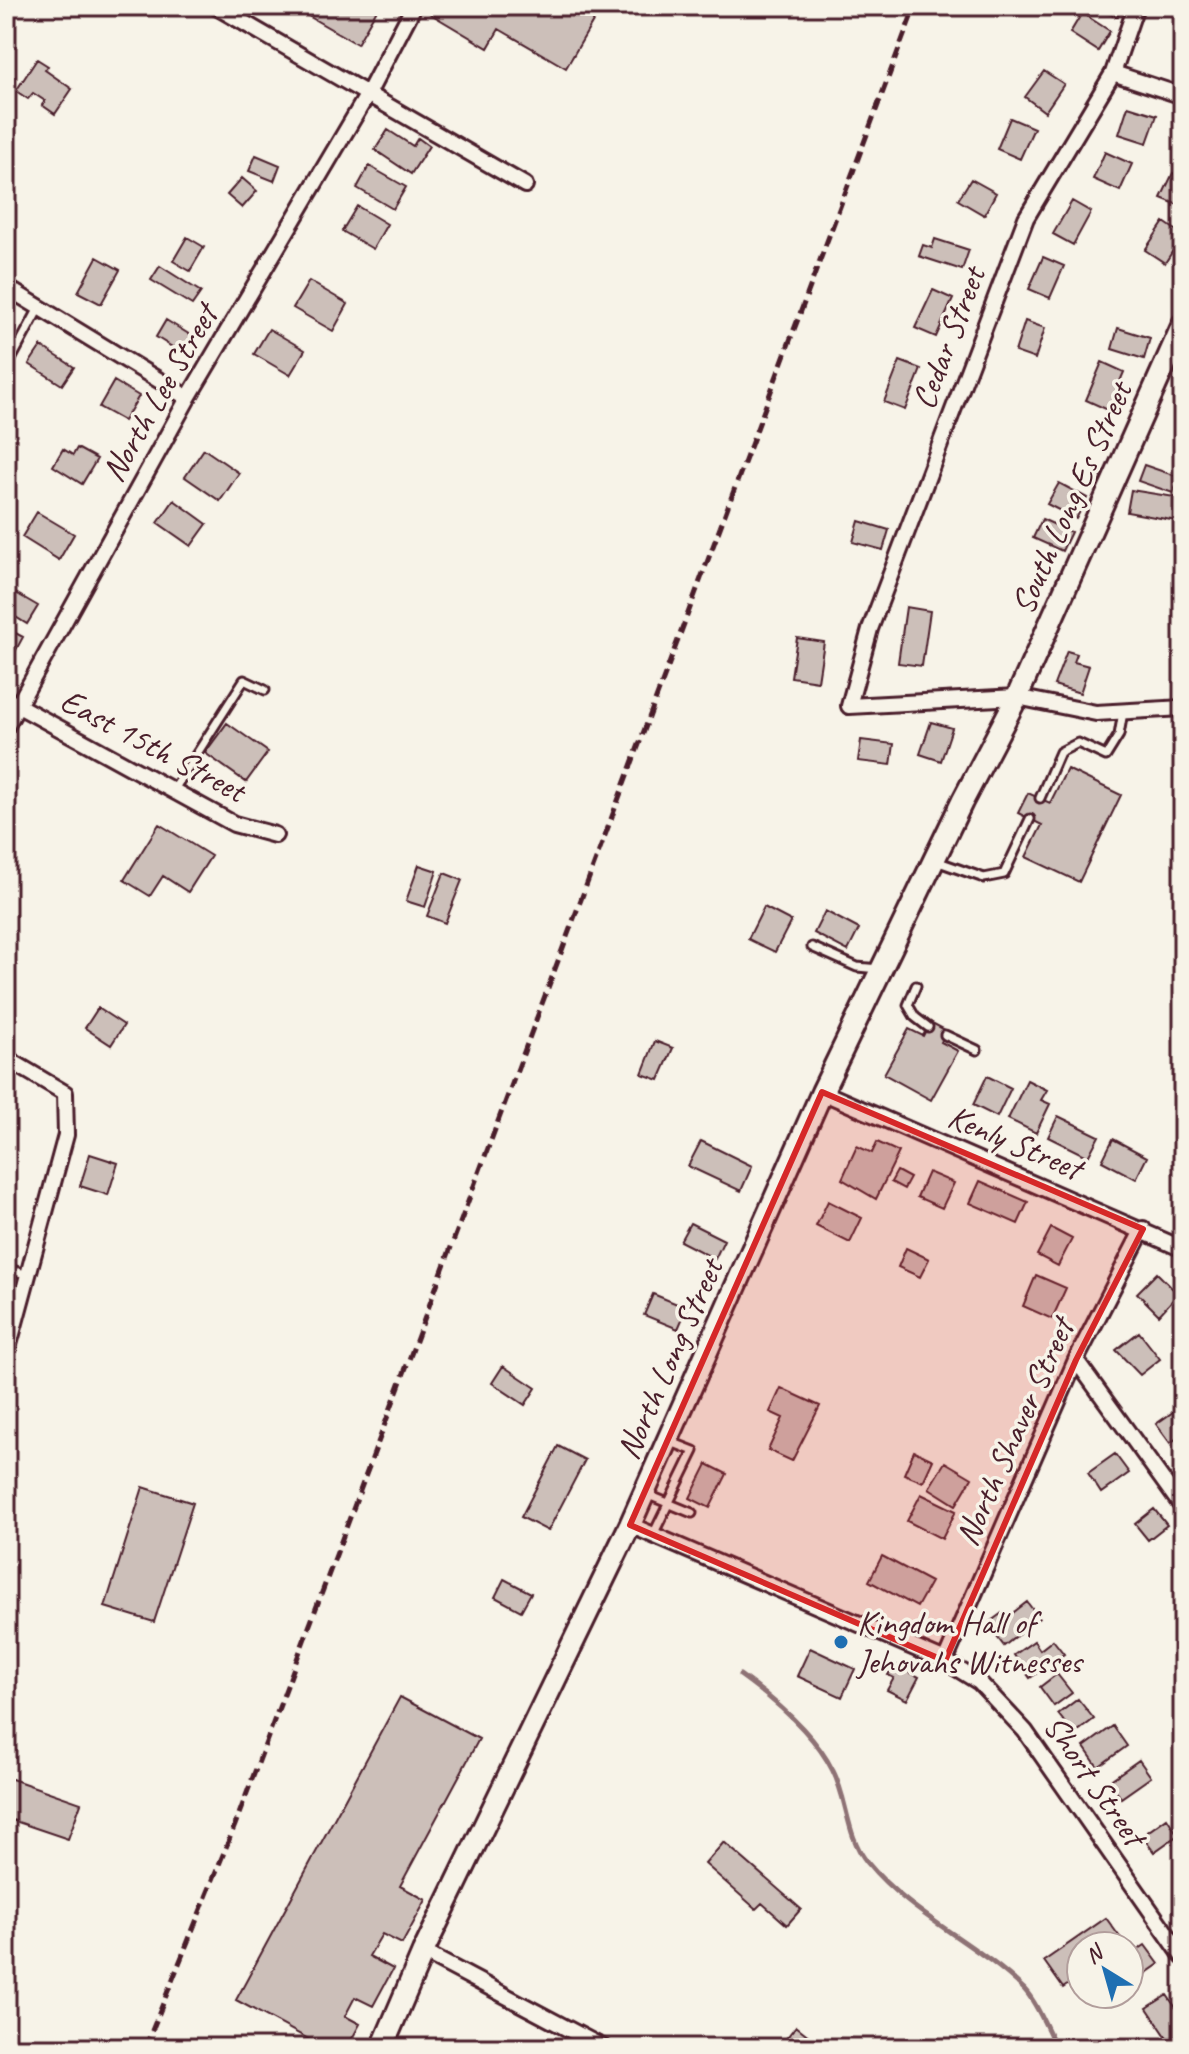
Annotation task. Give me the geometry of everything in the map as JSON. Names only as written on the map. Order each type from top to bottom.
[{"type":"street","points":[[215,6],[369,92],[525,185]]},
{"type":"street","name":"North Lee Street","points":[[6,727],[12,703],[369,92],[414,6]]},
{"type":"street","name":"Cedar Street","points":[[1017,697],[849,706],[870,629],[1026,218],[1113,73],[1136,6]]},
{"type":"street","points":[[1113,73],[1183,96]]},
{"type":"street","points":[[6,287],[188,398]]},
{"type":"street","name":"South Long Es Street","points":[[1017,697],[1183,324]]},
{"type":"street","points":[[1017,697],[1096,713],[1183,708]]},
{"type":"street","name":"North Long Street","points":[[382,2048],[423,1952],[630,1525],[822,1092],[1017,697]]},
{"type":"street","name":"East 15th Street","points":[[12,703],[234,824],[275,835]]},
{"type":"street","points":[[6,1058],[65,1093],[66,1135],[6,1356]]},
{"type":"street","name":"Kenly Street","points":[[822,1092],[1183,1249]]},
{"type":"street","name":"North Shaver Street","points":[[945,1661],[1076,1360],[1143,1229]]},
{"type":"street","points":[[1076,1360],[1183,1508]]},
{"type":"street","name":"Short Street","points":[[630,1525],[945,1661],[979,1682],[1025,1731],[1183,1957]]},
{"type":"street","points":[[423,1952],[604,2048]]},
{"type":"lane","points":[[6,369],[40,306]]},
{"type":"lane","points":[[173,791],[244,680],[265,690]]},
{"type":"lane","points":[[1040,798],[1060,752],[1078,743],[1106,756],[1119,735],[1123,711]]},
{"type":"lane","points":[[934,860],[984,878],[1004,874],[1030,819]]},
{"type":"lane","points":[[812,947],[857,967],[881,969]]},
{"type":"lane","points":[[916,986],[908,1005],[915,1017],[928,1027]]},
{"type":"lane","points":[[945,1035],[977,1050]]},
{"type":"lane","points":[[6,1268],[28,1275]]},
{"type":"lane","points":[[653,1535],[694,1451],[668,1440]]},
{"type":"lane","points":[[644,1493],[692,1513]]},
{"type":"highlighted area","points":[[822,1092],[1143,1229],[1076,1360],[945,1661],[630,1525]]},
{"type":"building","points":[[291,6],[379,6],[357,44]]},
{"type":"building","points":[[433,6],[570,6],[594,20],[566,68],[499,29],[488,48],[429,13]]},
{"type":"building","points":[[1085,6],[1121,6],[1118,17]]},
{"type":"building","points":[[1082,13],[1110,31],[1098,51],[1070,33]]},
{"type":"building","points":[[37,59],[48,66],[45,70],[72,89],[55,114],[42,105],[45,101],[33,93],[28,99],[16,91]]},
{"type":"building","points":[[1044,71],[1064,84],[1045,112],[1025,97]]},
{"type":"building","points":[[1128,106],[1157,115],[1147,143],[1119,134]]},
{"type":"building","points":[[1010,118],[1034,128],[1020,159],[997,149]]},
{"type":"building","points":[[388,130],[413,146],[418,138],[429,146],[411,174],[375,150]]},
{"type":"building","points":[[1105,152],[1132,164],[1120,191],[1093,179]]},
{"type":"building","points":[[256,155],[280,165],[274,181],[249,171]]},
{"type":"building","points":[[369,166],[406,187],[393,209],[357,188]]},
{"type":"building","points":[[1173,173],[1183,177],[1183,207],[1161,198]]},
{"type":"building","points":[[242,178],[257,191],[242,208],[227,195]]},
{"type":"building","points":[[971,179],[996,193],[984,215],[958,200]]},
{"type":"building","points":[[1072,201],[1091,212],[1073,245],[1053,234]]},
{"type":"building","points":[[357,206],[387,224],[373,249],[342,231]]},
{"type":"building","points":[[1164,222],[1183,235],[1165,263],[1145,250]]},
{"type":"building","points":[[187,237],[204,247],[190,271],[173,261]]},
{"type":"building","points":[[935,239],[969,250],[962,270],[919,256],[923,245],[932,248]]},
{"type":"building","points":[[97,257],[120,270],[101,304],[78,292]]},
{"type":"building","points":[[1043,257],[1064,266],[1050,298],[1029,289]]},
{"type":"building","points":[[160,266],[201,292],[192,305],[151,280]]},
{"type":"building","points":[[309,281],[348,304],[333,331],[293,308]]},
{"type":"building","points":[[933,290],[953,299],[936,337],[915,328]]},
{"type":"building","points":[[166,320],[192,336],[182,353],[156,337]]},
{"type":"building","points":[[1025,321],[1045,328],[1035,359],[1015,352]]},
{"type":"building","points":[[1118,328],[1150,338],[1144,359],[1112,349]]},
{"type":"building","points":[[269,329],[305,350],[290,375],[254,354]]},
{"type":"building","points":[[41,346],[74,367],[62,385],[29,364]]},
{"type":"building","points":[[900,361],[921,369],[905,410],[884,402]]},
{"type":"building","points":[[1102,362],[1124,372],[1108,410],[1086,400]]},
{"type":"building","points":[[114,381],[139,396],[124,421],[99,407]]},
{"type":"building","points":[[77,448],[97,459],[82,484],[53,466],[63,449],[73,455]]},
{"type":"building","points":[[204,449],[239,473],[220,501],[185,477]]},
{"type":"building","points":[[1144,465],[1179,477],[1173,493],[1138,481]]},
{"type":"building","points":[[1059,483],[1087,498],[1076,519],[1047,504]]},
{"type":"building","points":[[1131,490],[1181,498],[1177,521],[1127,512]]},
{"type":"building","points":[[174,500],[207,524],[191,546],[158,523]]},
{"type":"building","points":[[37,512],[74,534],[59,560],[22,537]]},
{"type":"building","points":[[1042,519],[1071,532],[1062,551],[1033,538]]},
{"type":"building","points":[[859,521],[889,530],[883,550],[853,542]]},
{"type":"building","points":[[14,592],[38,606],[27,624],[6,611]]},
{"type":"building","points":[[906,607],[930,611],[922,666],[898,663]]},
{"type":"building","points":[[6,628],[23,637],[10,661],[6,659]]},
{"type":"building","points":[[797,638],[824,642],[818,681],[791,677]]},
{"type":"building","points":[[1067,651],[1077,654],[1074,662],[1089,666],[1080,693],[1054,685]]},
{"type":"building","points":[[931,722],[952,728],[941,761],[920,754]]},
{"type":"building","points":[[227,723],[268,752],[246,782],[205,753]]},
{"type":"building","points":[[861,740],[894,744],[891,765],[858,761]]},
{"type":"building","points":[[1067,769],[1121,795],[1079,882],[1026,857],[1042,825],[1018,813],[1028,793],[1050,803]]},
{"type":"building","points":[[159,824],[211,856],[188,892],[163,876],[150,896],[124,880]]},
{"type":"building","points":[[419,865],[437,871],[425,907],[406,901]]},
{"type":"building","points":[[444,873],[462,880],[445,923],[427,916]]},
{"type":"building","points":[[764,907],[791,921],[775,952],[748,939]]},
{"type":"building","points":[[825,911],[859,929],[848,951],[814,933]]},
{"type":"building","points":[[98,1008],[124,1025],[111,1045],[85,1028]]},
{"type":"building","points":[[930,1022],[947,1031],[941,1042],[958,1051],[931,1100],[884,1074],[909,1029],[923,1036]]},
{"type":"building","points":[[655,1041],[673,1048],[659,1080],[642,1074]]},
{"type":"building","points":[[987,1076],[1011,1088],[997,1117],[973,1105]]},
{"type":"building","points":[[1027,1080],[1047,1090],[1041,1100],[1050,1104],[1036,1133],[1008,1119]]},
{"type":"building","points":[[1058,1116],[1099,1136],[1088,1157],[1048,1137]]},
{"type":"building","points":[[1113,1139],[1147,1157],[1136,1179],[1102,1161]]},
{"type":"building","points":[[701,1141],[752,1166],[741,1191],[688,1166]]},
{"type":"building","points":[[877,1142],[899,1152],[876,1199],[842,1179],[857,1146],[872,1153]]},
{"type":"building","points":[[90,1154],[118,1163],[108,1195],[80,1186]]},
{"type":"building","points":[[897,1171],[910,1178],[904,1189],[891,1182]]},
{"type":"building","points":[[928,1172],[954,1183],[942,1208],[917,1197]]},
{"type":"building","points":[[980,1181],[1028,1202],[1018,1224],[970,1203]]},
{"type":"building","points":[[828,1201],[862,1218],[850,1243],[816,1226]]},
{"type":"building","points":[[690,1223],[724,1240],[715,1259],[680,1241]]},
{"type":"building","points":[[1051,1228],[1072,1239],[1058,1266],[1037,1255]]},
{"type":"building","points":[[906,1248],[929,1259],[920,1277],[898,1267]]},
{"type":"building","points":[[1157,1273],[1178,1294],[1159,1315],[1137,1293]]},
{"type":"building","points":[[1036,1275],[1066,1288],[1052,1319],[1023,1306]]},
{"type":"building","points":[[653,1294],[687,1308],[678,1329],[644,1315]]},
{"type":"building","points":[[1139,1332],[1160,1359],[1140,1375],[1116,1350]]},
{"type":"building","points":[[503,1366],[536,1388],[525,1405],[492,1383]]},
{"type":"building","points":[[781,1388],[820,1406],[792,1461],[768,1450],[783,1418],[770,1412]]},
{"type":"building","points":[[1183,1405],[1183,1434],[1170,1443],[1156,1424]]},
{"type":"building","points":[[558,1446],[585,1460],[548,1531],[521,1517]]},
{"type":"building","points":[[914,1451],[933,1460],[923,1482],[904,1474]]},
{"type":"building","points":[[1115,1454],[1129,1473],[1101,1493],[1088,1473]]},
{"type":"building","points":[[945,1462],[972,1478],[956,1505],[929,1488]]},
{"type":"building","points":[[707,1464],[727,1474],[710,1508],[690,1498]]},
{"type":"building","points":[[143,1487],[193,1503],[154,1622],[105,1607]]},
{"type":"building","points":[[921,1494],[956,1511],[942,1539],[907,1521]]},
{"type":"building","points":[[1154,1509],[1167,1525],[1148,1540],[1135,1524]]},
{"type":"building","points":[[882,1556],[931,1582],[917,1607],[869,1581]]},
{"type":"building","points":[[504,1579],[531,1593],[521,1611],[495,1597]]},
{"type":"building","points":[[1027,1602],[1039,1618],[1004,1646],[987,1624],[1002,1613],[1006,1618]]},
{"type":"building","points":[[1053,1640],[1064,1654],[1030,1678],[1014,1655],[1034,1641],[1040,1650]]},
{"type":"building","points":[[810,1648],[855,1669],[842,1697],[797,1676]]},
{"type":"building","points":[[894,1664],[919,1677],[907,1700],[887,1690],[894,1678],[888,1675]]},
{"type":"building","points":[[1057,1674],[1072,1693],[1054,1706],[1040,1687]]},
{"type":"building","points":[[400,1697],[479,1739],[400,1886],[426,1900],[402,1944],[382,1934],[369,1956],[393,1969],[373,2006],[355,1997],[345,2016],[360,2024],[347,2048],[325,2048],[236,2000]]},
{"type":"building","points":[[1078,1699],[1094,1719],[1074,1734],[1058,1714]]},
{"type":"building","points":[[1113,1726],[1127,1746],[1098,1767],[1084,1747]]},
{"type":"building","points":[[1139,1760],[1151,1777],[1121,1798],[1109,1781]]},
{"type":"building","points":[[6,1777],[81,1803],[68,1839],[6,1818]]},
{"type":"building","points":[[1167,1818],[1178,1835],[1154,1852],[1142,1836]]},
{"type":"building","points":[[724,1842],[801,1909],[787,1925],[762,1903],[756,1909],[705,1864]]},
{"type":"building","points":[[1106,1918],[1115,1930],[1089,1930]]},
{"type":"building","points":[[1145,1945],[1159,1964],[1145,1974]]},
{"type":"building","points":[[1065,1946],[1065,1987],[1063,1988],[1044,1961]]},
{"type":"building","points":[[1167,1995],[1183,2018],[1183,2032],[1170,2042],[1147,2008]]},
{"type":"building","points":[[796,2026],[824,2048],[785,2048],[781,2045]]},
{"type":"waterway","points":[[740,1675],[792,1718],[825,1757],[838,1782],[855,1841],[867,1862],[903,1898],[1024,1989],[1057,2048]]},
{"type":"railway","points":[[145,2048],[235,1825],[915,6]]},
{"type":"place","name":"Kingdom Hall of Jehovahs Witnesses","points":[[841,1642]]}]
